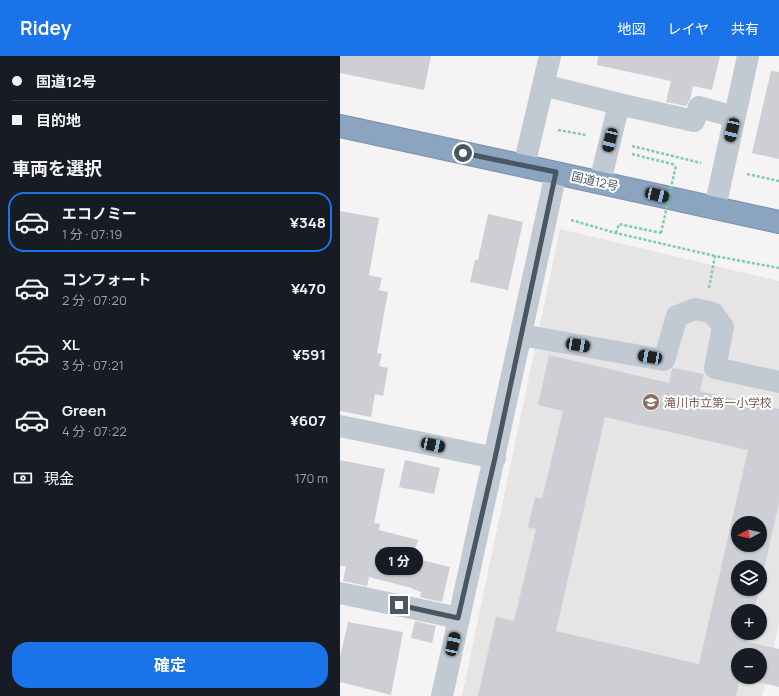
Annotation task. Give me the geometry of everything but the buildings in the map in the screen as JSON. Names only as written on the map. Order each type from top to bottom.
[{"type":"highway","name":"国道12号","points":[[340,126],[556,172],[779,222]]},
{"type":"street","points":[[524,166],[550,56]]},
{"type":"street","points":[[715,208],[748,56]]},
{"type":"street","points":[[543,85],[694,121],[699,107],[735,116]]},
{"type":"street","points":[[600,182],[619,104]]},
{"type":"street","points":[[442,696],[556,172]]},
{"type":"street","points":[[521,335],[664,360],[677,316],[695,309],[713,313],[723,327],[715,368],[779,382]]},
{"type":"street","points":[[340,426],[495,458]]},
{"type":"street","points":[[340,593],[458,618]]},
{"type":"path","points":[[534,125],[610,140],[723,169],[779,181]]},
{"type":"path","points":[[616,233],[619,224],[661,233],[676,165],[632,155]]},
{"type":"path","points":[[547,213],[616,233],[715,256],[779,268]]},
{"type":"path","points":[[704,311],[715,256]]},
{"type":"shaded area","name":"滝川市立第一小学校","points":[[560,229],[779,281],[779,624],[767,675],[767,648],[731,648],[731,684],[765,684],[762,696],[462,696]]},
{"type":"place","name":"滝川市立第一小学校","points":[[651,402]]},
{"type":"route","points":[[399,605],[458,618],[495,458],[556,172],[463,153]]}]
